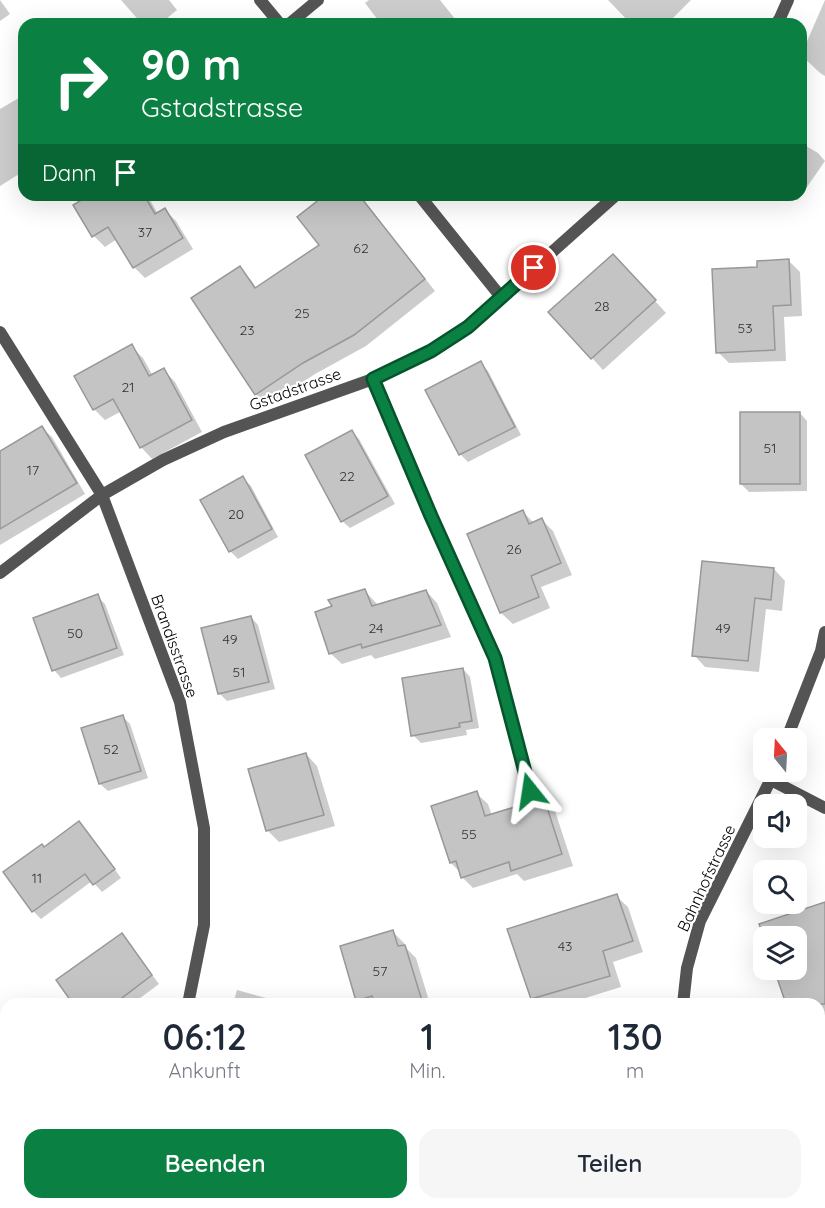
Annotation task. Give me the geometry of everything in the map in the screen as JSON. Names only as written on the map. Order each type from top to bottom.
[{"type":"street","points":[[260,0],[275,18]]},
{"type":"street","points":[[297,18],[318,0]]},
{"type":"street","points":[[780,18],[788,0]]},
{"type":"street","points":[[424,201],[501,297]]},
{"type":"street","name":"Gstadstrasse","points":[[0,573],[102,495],[163,460],[224,432],[373,379],[431,351],[468,327],[609,201]]},
{"type":"street","name":"Brandisstrasse","points":[[2,341],[102,495],[180,702],[204,828],[204,926],[189,998]]},
{"type":"street","points":[[373,379],[495,658],[530,791]]},
{"type":"street","points":[[791,728],[821,651],[825,632]]},
{"type":"street","name":"Bahnhofstrasse","points":[[684,998],[687,968],[700,921],[770,782]]},
{"type":"street","points":[[784,782],[825,808]]},
{"type":"building","points":[[80,201],[147,201],[155,214],[165,208],[183,238],[133,268],[108,227],[92,237],[73,205]]},
{"type":"building","points":[[317,201],[364,201],[425,279],[354,335],[303,363],[255,395],[191,298],[240,266],[255,288],[319,245],[297,217]]},
{"type":"building","points":[[613,254],[656,300],[591,359],[548,312]]},
{"type":"building","points":[[789,259],[791,305],[773,306],[775,350],[716,353],[712,269],[757,267],[757,261]]},
{"type":"building","points":[[132,344],[149,376],[164,368],[192,420],[140,448],[113,399],[93,410],[74,376]]},
{"type":"building","points":[[481,361],[515,427],[459,455],[425,390]]},
{"type":"building","points":[[740,412],[800,412],[800,484],[740,484]]},
{"type":"building","points":[[42,426],[77,483],[0,529],[0,451]]},
{"type":"building","points":[[352,430],[388,496],[341,522],[305,455]]},
{"type":"building","points":[[243,476],[272,529],[229,552],[200,500]]},
{"type":"building","points":[[523,510],[529,524],[542,518],[561,563],[531,576],[539,597],[500,613],[467,534]]},
{"type":"building","points":[[702,561],[774,568],[771,600],[755,598],[748,661],[692,656]]},
{"type":"building","points":[[365,589],[372,606],[426,590],[441,625],[362,648],[361,644],[329,654],[315,612],[332,606],[328,600]]},
{"type":"building","points":[[98,594],[117,648],[52,671],[33,618]]},
{"type":"building","points":[[251,616],[269,682],[218,694],[201,628]]},
{"type":"building","points":[[463,668],[472,721],[459,723],[460,727],[411,736],[402,678]]},
{"type":"building","points":[[123,715],[141,771],[99,784],[81,728]]},
{"type":"building","points":[[306,753],[324,815],[266,831],[248,769]]},
{"type":"building","points":[[477,791],[485,816],[544,798],[562,854],[511,871],[509,862],[461,878],[456,861],[450,863],[431,806]]},
{"type":"building","points":[[79,821],[115,869],[93,885],[85,874],[32,912],[3,872],[42,844],[44,847]]},
{"type":"building","points":[[617,894],[633,941],[603,951],[610,976],[531,998],[507,929]]},
{"type":"building","points":[[825,902],[825,998],[784,998],[778,980],[807,980],[807,926],[760,926],[759,924],[789,914],[807,914],[807,908]]},
{"type":"building","points":[[393,930],[398,946],[405,945],[421,998],[373,998],[372,996],[355,998],[340,946]]},
{"type":"building","points":[[122,933],[152,975],[122,998],[69,998],[56,980]]},
{"type":"route","points":[[530,791],[495,658],[373,379],[431,351],[468,327],[534,268]]}]
